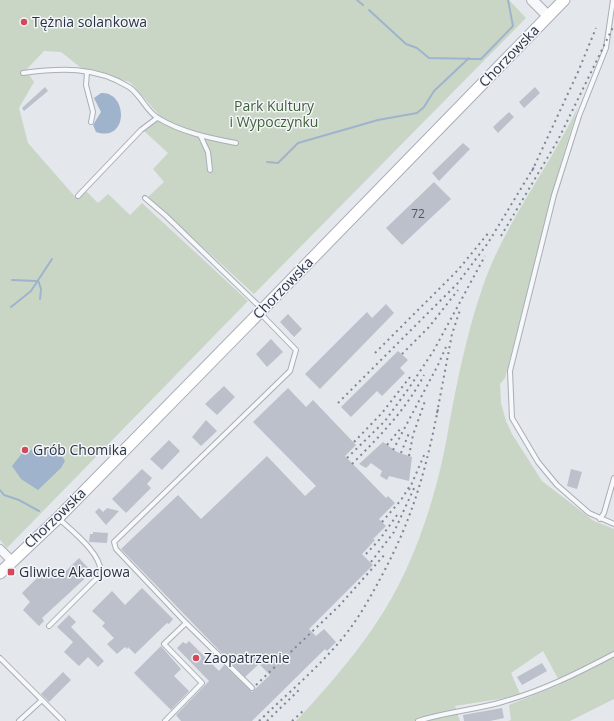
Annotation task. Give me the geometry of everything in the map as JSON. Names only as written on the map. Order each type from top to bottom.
[{"type":"main road","name":"Chorzowska","points":[[0,573],[58,518],[564,0]]},
{"type":"street","points":[[532,0],[548,16]]},
{"type":"street","points":[[0,549],[12,561]]},
{"type":"lane","points":[[613,0],[606,48],[579,116],[554,195],[510,371],[512,418],[538,462],[557,485],[589,513],[614,524]]},
{"type":"lane","points":[[23,73],[63,68],[109,78],[129,87],[139,96],[156,118],[201,137],[236,143]]},
{"type":"lane","points":[[87,72],[86,85],[93,112],[91,122]]},
{"type":"lane","points":[[78,196],[142,130],[156,118]]},
{"type":"lane","points":[[201,137],[208,152],[210,170]]},
{"type":"lane","points":[[145,198],[166,216],[261,311],[296,350],[290,371],[114,542],[116,549],[186,623],[252,688]]},
{"type":"lane","points":[[600,519],[614,478]]},
{"type":"lane","points":[[49,626],[100,575],[101,571],[93,553],[58,518]]},
{"type":"lane","points":[[165,721],[202,683],[164,644],[186,623]]},
{"type":"lane","points":[[418,721],[444,713],[500,703],[521,697],[570,677],[614,654]]},
{"type":"lane","points":[[0,658],[63,721]]},
{"type":"lane","points":[[19,721],[42,700]]},
{"type":"green space","name":"Park Kultury i Wypoczynku","points":[[0,0],[509,0],[526,18],[254,294],[148,197],[164,182],[153,169],[168,153],[143,130],[159,115],[130,82],[85,71],[61,52],[44,51],[26,70],[34,82],[19,108],[28,143],[77,199],[86,191],[98,203],[108,194],[130,215],[142,203],[248,301],[7,548],[0,540]]},
{"type":"green space","points":[[578,107],[559,169],[505,378],[500,384],[501,403],[506,421],[512,434],[542,481],[594,521],[614,529],[614,699],[570,721],[508,721],[511,720],[509,705],[561,684],[543,651],[511,673],[520,694],[511,697],[455,706],[460,721],[296,721],[317,698],[366,638],[386,608],[406,570],[422,531],[435,490],[465,347],[483,286],[492,262],[515,217],[554,152]]},
{"type":"water","points":[[101,93],[110,95],[116,100],[120,107],[121,116],[119,124],[114,130],[107,133],[96,132],[93,125],[101,112],[94,98]]},
{"type":"water","points":[[38,448],[59,451],[65,461],[61,468],[38,490],[21,479],[12,466],[23,452]]},
{"type":"building","points":[[45,87],[48,91],[24,111],[22,108]]},
{"type":"building","points":[[535,87],[540,93],[524,108],[519,102]]},
{"type":"building","points":[[509,112],[514,117],[498,133],[493,127]]},
{"type":"building","points":[[463,143],[470,149],[439,181],[432,173]]},
{"type":"building","points":[[434,182],[451,199],[402,245],[386,228]]},
{"type":"building","points":[[386,304],[394,313],[320,389],[305,374],[367,312],[372,318]]},
{"type":"building","points":[[288,314],[302,329],[294,337],[280,322]]},
{"type":"building","points":[[271,339],[283,352],[267,367],[256,354]]},
{"type":"building","points":[[398,351],[408,360],[400,368],[405,373],[382,396],[377,391],[351,417],[341,407]]},
{"type":"building","points":[[224,386],[235,397],[217,415],[205,404]]},
{"type":"building","points":[[288,388],[306,407],[313,400],[356,445],[345,456],[386,498],[388,496],[395,503],[379,519],[386,526],[373,539],[375,540],[362,554],[373,565],[309,629],[316,636],[324,629],[336,642],[327,651],[325,649],[252,721],[181,721],[176,715],[209,681],[177,648],[183,642],[186,644],[189,641],[219,671],[224,665],[252,692],[270,675],[259,664],[245,677],[121,549],[178,495],[201,519],[267,456],[305,496],[316,486],[253,422]]},
{"type":"building","points":[[206,420],[217,431],[201,446],[192,437]]},
{"type":"building","points":[[169,440],[180,451],[162,470],[150,459]]},
{"type":"building","points":[[383,442],[397,452],[412,457],[409,481],[389,476],[387,480],[380,476],[382,471],[371,463],[366,468],[359,464]]},
{"type":"building","points":[[142,469],[152,478],[147,484],[151,488],[126,513],[112,499]]},
{"type":"building","points":[[571,469],[582,472],[577,489],[567,486]]},
{"type":"building","points":[[99,508],[103,512],[107,508],[119,511],[106,525],[95,512]]},
{"type":"building","points":[[93,532],[108,533],[107,543],[89,542],[90,534],[93,534]]},
{"type":"building","points":[[79,558],[92,572],[42,618],[44,621],[39,626],[23,610],[30,602],[22,593],[49,566],[60,577]]},
{"type":"building","points":[[142,588],[173,619],[135,654],[128,647],[127,649],[125,647],[117,654],[107,644],[114,638],[102,626],[105,623],[92,611],[112,591],[125,605]]},
{"type":"building","points":[[69,615],[76,622],[71,627],[104,661],[98,667],[88,657],[79,666],[64,652],[73,642],[57,627]]},
{"type":"building","points":[[161,646],[181,669],[174,676],[189,691],[171,710],[134,673]]},
{"type":"building","points":[[542,663],[547,671],[522,685],[517,677]]},
{"type":"building","points":[[63,672],[71,680],[49,702],[41,694]]},
{"type":"building","points":[[502,708],[504,718],[490,721],[464,721],[463,715]]},
{"type":"waterway","points":[[357,0],[363,5]]},
{"type":"waterway","points":[[369,10],[406,44],[417,48],[429,58],[481,59],[513,26],[508,0]]},
{"type":"waterway","points":[[267,162],[278,163],[298,143],[378,120],[417,113],[424,107],[434,91],[469,58]]},
{"type":"waterway","points":[[11,307],[31,291],[52,259]]},
{"type":"waterway","points":[[12,280],[36,281]]},
{"type":"waterway","points":[[38,280],[41,289],[40,299]]},
{"type":"waterway","points":[[0,490],[4,495],[19,500],[39,511]]},
{"type":"railway","points":[[501,236],[558,140],[614,25]]},
{"type":"railway","points":[[532,171],[578,72],[596,28]]},
{"type":"railway","points":[[338,403],[457,284],[488,243],[534,167]]},
{"type":"railway","points":[[375,353],[458,270],[490,231]]},
{"type":"railway","points":[[347,458],[385,421],[409,388],[434,350],[485,256]]},
{"type":"railway","points":[[402,354],[429,327],[458,290]]},
{"type":"railway","points":[[437,413],[452,334],[460,310]]},
{"type":"railway","points":[[393,450],[446,347]]},
{"type":"railway","points":[[352,464],[382,433],[409,400],[424,375]]},
{"type":"railway","points":[[354,442],[382,413],[410,377]]},
{"type":"railway","points":[[409,456],[413,435],[425,401]]},
{"type":"railway","points":[[259,721],[306,677],[339,642],[358,618],[401,537],[422,476],[438,409]]},
{"type":"railway","points":[[387,445],[401,428]]},
{"type":"railway","points":[[401,453],[409,433]]},
{"type":"railway","points":[[409,490],[425,453]]},
{"type":"railway","points":[[382,522],[401,500],[411,484]]},
{"type":"railway","points":[[371,562],[394,532],[415,486]]},
{"type":"railway","points":[[366,554],[380,539],[397,515]]},
{"type":"railway","points":[[256,685],[339,606],[386,553]]},
{"type":"railway","points":[[267,721],[299,690]]},
{"type":"railway","points":[[292,721],[303,711]]},
{"type":"place","name":"Tężnia solankowa","points":[[24,22]]},
{"type":"place","name":"Grób Chomika","points":[[25,450]]},
{"type":"place","name":"Gliwice Akacjowa","points":[[11,572]]},
{"type":"place","name":"Zaopatrzenie","points":[[196,658]]}]
